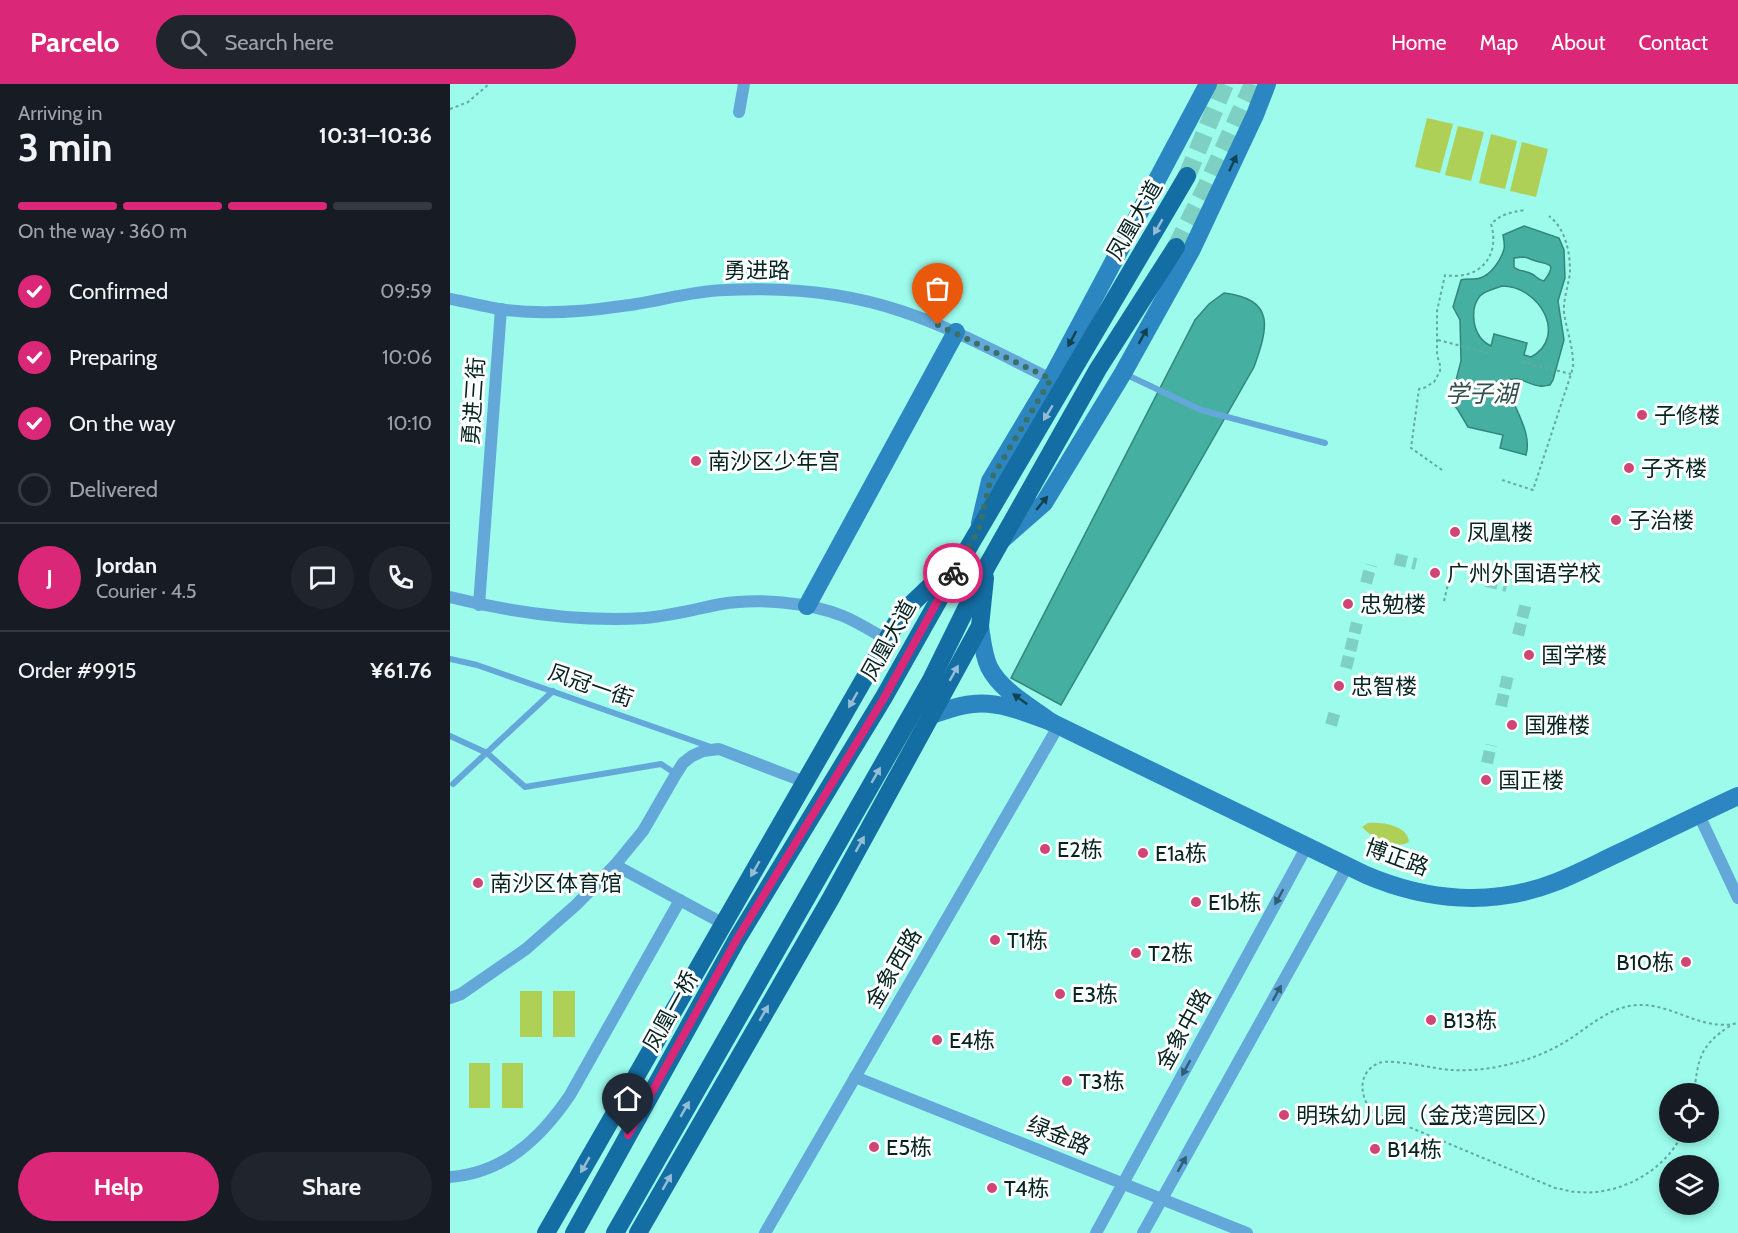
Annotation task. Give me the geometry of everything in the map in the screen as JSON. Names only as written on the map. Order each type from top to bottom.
[{"type":"main road","name":"凤凰大道","points":[[737,939],[884,698],[964,555],[1187,176]]},
{"type":"main road","points":[[615,1233],[931,680],[987,566],[1098,369],[1176,247]]},
{"type":"main road","points":[[546,1232],[902,613],[964,555]]},
{"type":"main road","points":[[638,1233],[831,898],[980,626],[987,566]]},
{"type":"main road","name":"凤凰一桥","points":[[574,1233],[737,939]]},
{"type":"street","points":[[739,112],[744,84]]},
{"type":"street","points":[[979,530],[990,481],[1051,379],[1208,84]]},
{"type":"street","points":[[1000,542],[1044,503],[1123,373],[1192,249],[1255,115],[1267,84]]},
{"type":"street","name":"勇进路","points":[[450,299],[501,309],[542,312],[583,311],[724,290],[784,289],[843,296],[889,308],[956,332],[1051,379]]},
{"type":"street","name":"勇进三街","points":[[479,604],[501,309]]},
{"type":"street","points":[[807,606],[956,332]]},
{"type":"street","points":[[450,597],[520,613],[605,619],[647,618],[723,604],[751,602],[807,606],[843,616],[887,640]]},
{"type":"street","points":[[980,626],[989,667],[1003,686],[1055,723]]},
{"type":"street","points":[[931,715],[960,706],[976,704],[1025,712],[1055,723]]},
{"type":"street","name":"博正路","points":[[1055,723],[1384,883],[1424,894],[1463,898],[1502,896],[1557,882],[1738,796]]},
{"type":"street","name":"金象西路","points":[[765,1233],[1055,723]]},
{"type":"street","points":[[450,998],[461,994],[526,949],[576,905],[615,865],[643,831],[683,763],[692,756],[703,751],[719,749],[805,782]]},
{"type":"street","points":[[1698,815],[1738,898]]},
{"type":"street","name":"金象中路","points":[[1096,1233],[1307,846]]},
{"type":"street","points":[[615,865],[724,924]]},
{"type":"street","points":[[1143,1233],[1348,865]]},
{"type":"street","points":[[450,1177],[476,1173],[513,1156],[525,1148],[552,1121],[570,1095],[680,900]]},
{"type":"street","name":"绿金路","points":[[855,1077],[1247,1233]]},
{"type":"lane","points":[[1123,373],[1201,410],[1325,443]]},
{"type":"lane","name":"凤冠一街","points":[[450,659],[477,665],[719,749]]},
{"type":"lane","points":[[453,784],[553,691]]},
{"type":"lane","points":[[450,736],[486,753],[525,787],[661,764],[676,774]]},
{"type":"path","points":[[450,109],[468,102],[489,84]]},
{"type":"path","points":[[1442,470],[1411,448],[1419,389],[1434,382],[1440,371],[1437,355],[1437,311],[1445,275],[1462,276],[1478,270],[1485,264],[1493,249],[1491,224],[1498,216],[1525,210]]},
{"type":"path","points":[[1502,480],[1533,490],[1570,374],[1574,353],[1564,311],[1564,292],[1570,272],[1567,246],[1559,224],[1549,216]]},
{"type":"path","points":[[1437,340],[1489,354]]},
{"type":"path","points":[[1522,362],[1570,374]]},
{"type":"path","points":[[1444,601],[1450,576]]},
{"type":"path","points":[[1676,1143],[1667,1156],[1649,1173],[1619,1187],[1604,1191],[1579,1192],[1555,1188],[1373,1112],[1362,1095],[1362,1085],[1371,1068],[1380,1062],[1390,1060],[1427,1068],[1455,1070],[1483,1069],[1510,1064],[1537,1056],[1563,1044],[1601,1017],[1617,1009],[1636,1005],[1654,1005],[1673,1010],[1703,1023],[1732,1025]]},
{"type":"path","points":[[1695,1083],[1700,1059],[1708,1045],[1719,1033],[1738,1023]]},
{"type":"green space","points":[[1427,118],[1453,124],[1440,173],[1415,167]]},
{"type":"green space","points":[[1458,126],[1484,132],[1471,181],[1445,175]]},
{"type":"green space","points":[[1491,134],[1517,141],[1505,189],[1479,183]]},
{"type":"green space","points":[[1522,142],[1548,149],[1536,197],[1510,191]]},
{"type":"green space","points":[[1368,823],[1387,824],[1399,828],[1407,836],[1409,842],[1397,845],[1384,842],[1362,827]]},
{"type":"green space","points":[[520,991],[542,991],[542,1037],[520,1037]]},
{"type":"green space","points":[[553,991],[575,991],[575,1037],[553,1037]]},
{"type":"green space","points":[[469,1063],[490,1063],[490,1108],[469,1108]]},
{"type":"green space","points":[[502,1063],[523,1063],[523,1108],[502,1108]]},
{"type":"water","name":"学子湖","points":[[1524,226],[1559,238],[1564,250],[1565,278],[1558,301],[1564,340],[1553,380],[1550,385],[1542,386],[1519,379],[1506,381],[1527,437],[1526,455],[1500,448],[1503,435],[1468,427],[1447,396],[1455,384],[1461,361],[1460,320],[1453,307],[1461,280],[1480,278],[1492,270],[1501,258],[1504,249],[1503,235]],"holes":[[[1523,257],[1549,264],[1551,270],[1544,281],[1514,267],[1514,258]],[[1502,286],[1516,288],[1528,294],[1545,314],[1548,326],[1547,337],[1542,348],[1531,357],[1524,355],[1527,343],[1494,334],[1491,346],[1477,332],[1474,316],[1477,300],[1485,292]]]},
{"type":"water","points":[[1224,293],[1241,296],[1253,302],[1260,309],[1264,318],[1263,340],[1254,367],[1061,705],[1011,678],[1195,320],[1209,304]]},
{"type":"tunnel","points":[[1187,176],[1225,84]]},
{"type":"tunnel","points":[[1176,247],[1253,84]]},
{"type":"tunnel","points":[[1395,559],[1416,564]]},
{"type":"tunnel","points":[[1366,583],[1371,565]]},
{"type":"tunnel","points":[[1486,581],[1507,586]]},
{"type":"tunnel","points":[[1518,635],[1526,603]]},
{"type":"tunnel","points":[[1346,668],[1357,623]]},
{"type":"tunnel","points":[[1501,706],[1508,675]]},
{"type":"tunnel","points":[[1331,725],[1336,708]]},
{"type":"tunnel","points":[[1487,763],[1491,745]]},
{"type":"way so far","points":[[938,325],[1051,379],[990,481],[979,530],[953,573]]},
{"type":"place","name":"子修楼","points":[[1642,415]]},
{"type":"place","name":"南沙区少年宫","points":[[696,461]]},
{"type":"place","name":"子齐楼","points":[[1629,468]]},
{"type":"place","name":"子治楼","points":[[1616,520]]},
{"type":"place","name":"凤凰楼","points":[[1455,532]]},
{"type":"place","name":"广州外国语学校","points":[[1435,573]]},
{"type":"place","name":"忠勉楼","points":[[1348,604]]},
{"type":"place","name":"国学楼","points":[[1529,655]]},
{"type":"place","name":"忠智楼","points":[[1339,686]]},
{"type":"place","name":"国雅楼","points":[[1512,725]]},
{"type":"place","name":"国正楼","points":[[1486,780]]},
{"type":"place","name":"E2栋","points":[[1045,849]]},
{"type":"place","name":"E1a栋","points":[[1143,853]]},
{"type":"place","name":"南沙区体育馆","points":[[478,883]]},
{"type":"place","name":"E1b栋","points":[[1196,902]]},
{"type":"place","name":"T1栋","points":[[995,940]]},
{"type":"place","name":"T2栋","points":[[1136,953]]},
{"type":"place","name":"B10栋","points":[[1686,962]]},
{"type":"place","name":"E3栋","points":[[1060,994]]},
{"type":"place","name":"B13栋","points":[[1431,1020]]},
{"type":"place","name":"E4栋","points":[[937,1040]]},
{"type":"place","name":"T3栋","points":[[1067,1081]]},
{"type":"place","name":"明珠幼儿园（金茂湾园区）","points":[[1284,1115]]},
{"type":"place","name":"E5栋","points":[[874,1147]]},
{"type":"place","name":"B14栋","points":[[1375,1149]]},
{"type":"place","name":"T4栋","points":[[992,1188]]},
{"type":"route","points":[[628,1135],[737,939],[884,698],[953,573]]}]
